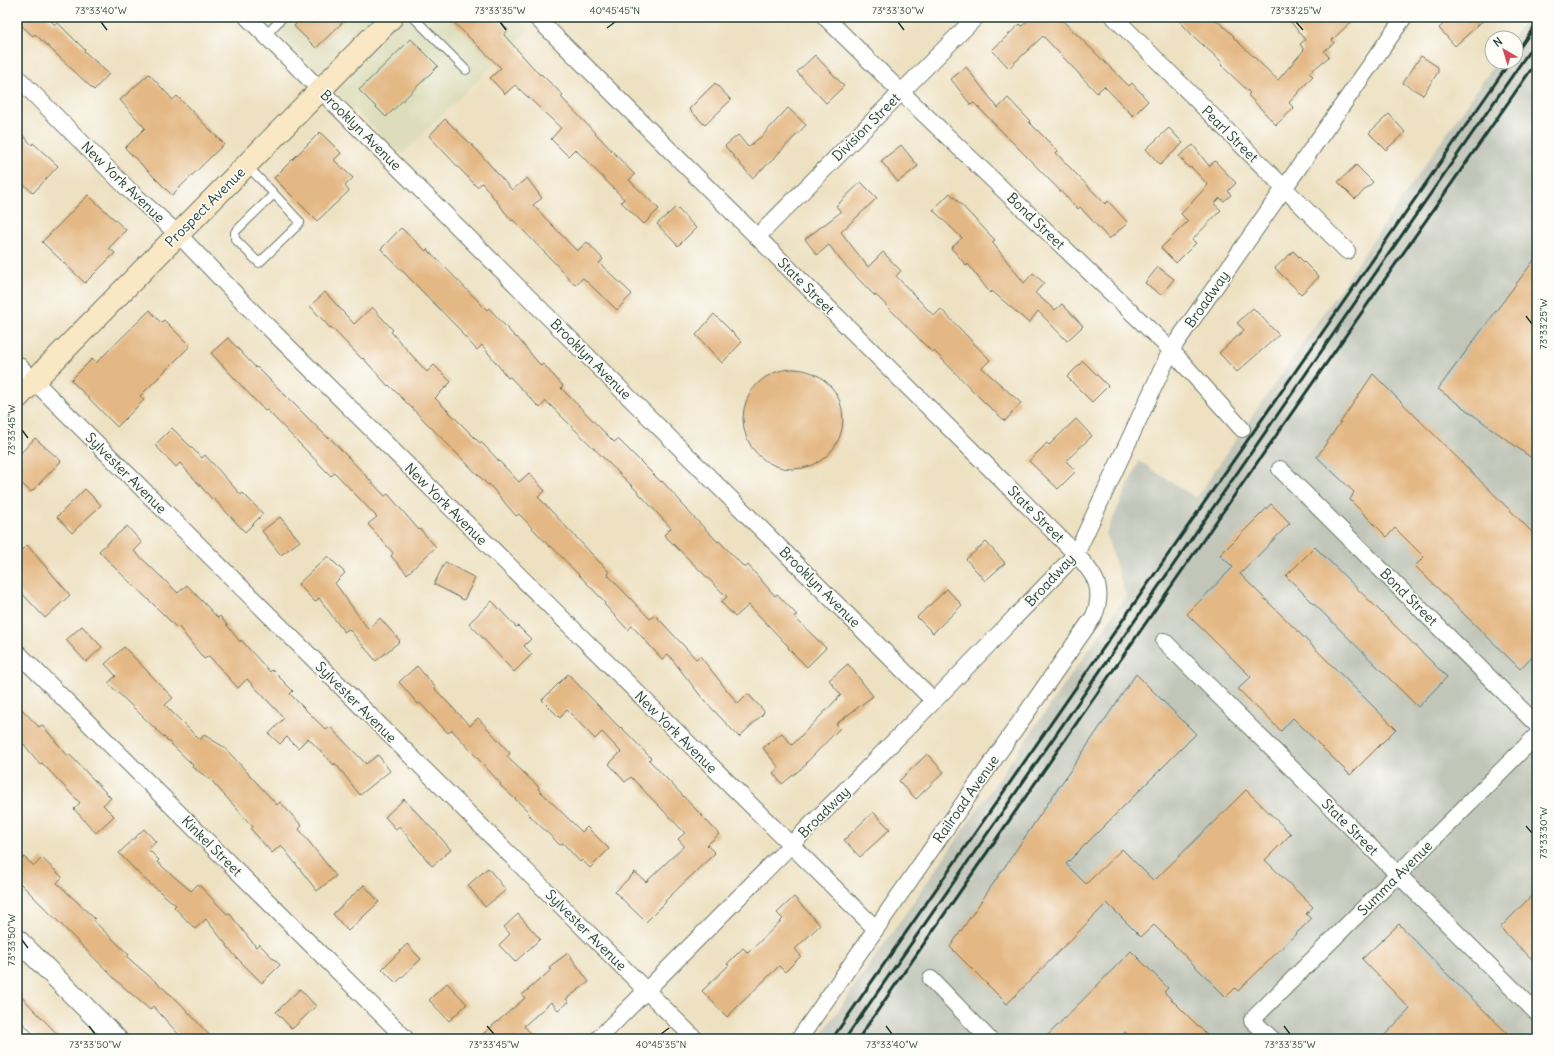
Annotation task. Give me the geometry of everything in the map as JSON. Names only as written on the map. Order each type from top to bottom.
[{"type":"main road","name":"Prospect Avenue","points":[[17,398],[392,17]]},
{"type":"street","name":"Brooklyn Avenue","points":[[247,17],[934,701]]},
{"type":"street","name":"State Street","points":[[536,17],[1076,554]]},
{"type":"street","name":"Bond Street","points":[[825,17],[901,92],[1171,350],[1242,429]]},
{"type":"street","name":"Division Street","points":[[757,237],[976,17]]},
{"type":"street","name":"Pearl Street","points":[[1114,17],[1347,250]]},
{"type":"street","name":"Broadway","points":[[598,1039],[934,701],[1076,554],[1171,350],[1404,17]]},
{"type":"street","name":"New York Avenue","points":[[17,77],[130,191],[178,234],[253,312],[876,929]]},
{"type":"street","name":"Sylvester Avenue","points":[[17,364],[695,1039]]},
{"type":"street","name":"Bond Street","points":[[1280,469],[1537,725]]},
{"type":"street","name":"Railroad Avenue","points":[[799,1039],[1094,616],[1098,604],[1097,581],[1090,570],[1076,554]]},
{"type":"street","name":"State Street","points":[[1164,641],[1537,1013]]},
{"type":"street","name":"Kinkel Street","points":[[17,652],[406,1039]]},
{"type":"street","name":"Summa Avenue","points":[[1272,1039],[1252,1020],[1537,735]]},
{"type":"street","points":[[17,939],[118,1039]]},
{"type":"street","points":[[931,979],[989,1039]]},
{"type":"lane","points":[[265,36],[283,17]]},
{"type":"lane","points":[[413,17],[466,70]]},
{"type":"lane","points":[[247,165],[274,194],[300,222],[259,263],[236,239],[235,232],[274,194]]},
{"type":"shaded area","points":[[260,17],[516,17],[529,30],[401,155]]},
{"type":"shaded area","points":[[1527,17],[1537,17],[1537,1039],[818,1039],[1126,596],[1106,534],[1139,461],[1196,498],[1490,70],[1524,70],[1524,30],[1518,30]]},
{"type":"building","points":[[17,17],[47,17],[55,25],[57,22],[85,50],[84,51],[109,74],[94,90],[35,34],[33,36],[17,21]]},
{"type":"building","points":[[303,17],[348,17],[316,48],[294,26]]},
{"type":"building","points":[[448,17],[495,17],[508,30],[504,35],[540,75],[541,74],[563,95],[561,97],[635,175],[629,180],[659,209],[644,224],[621,202],[624,199],[575,149],[568,156],[551,139],[561,128],[515,85],[505,94],[490,78],[501,68]]},
{"type":"building","points":[[1032,17],[1059,17],[1129,86],[1132,83],[1148,101],[1133,116],[1104,86],[1097,93],[1043,36],[1009,68],[992,50],[1020,24],[1022,26]]},
{"type":"building","points":[[1176,17],[1213,17],[1278,80],[1304,50],[1300,44],[1305,40],[1287,17],[1356,17],[1332,40],[1334,43],[1324,51],[1329,57],[1309,73],[1313,76],[1289,103],[1294,108],[1276,125],[1248,95],[1250,93],[1221,65],[1223,63],[1193,36]]},
{"type":"building","points":[[1451,17],[1487,17],[1455,46],[1439,28]]},
{"type":"building","points":[[411,39],[438,66],[386,117],[359,90]]},
{"type":"building","points":[[815,55],[844,86],[826,103],[797,72]]},
{"type":"building","points":[[1421,56],[1438,67],[1438,72],[1423,95],[1403,83]]},
{"type":"building","points":[[966,67],[998,108],[1008,98],[1058,151],[1056,153],[1105,204],[1108,201],[1128,223],[1109,239],[1080,207],[1078,209],[974,103],[971,105],[951,79]]},
{"type":"building","points":[[149,74],[173,100],[177,96],[224,144],[172,195],[125,148],[145,128],[120,100]]},
{"type":"building","points":[[715,83],[731,100],[705,125],[689,109]]},
{"type":"building","points":[[788,108],[806,125],[775,158],[752,178],[725,146],[738,135],[748,147],[763,135]]},
{"type":"building","points":[[1389,114],[1405,132],[1386,150],[1369,133]]},
{"type":"building","points":[[445,119],[476,149],[512,190],[527,178],[542,198],[533,205],[577,251],[587,242],[603,259],[599,263],[632,294],[617,310],[583,278],[575,285],[513,220],[512,221],[482,183],[477,187],[429,136]]},
{"type":"building","points":[[1169,128],[1183,143],[1160,165],[1146,149]]},
{"type":"building","points":[[17,129],[32,145],[33,143],[58,166],[33,193],[17,178]]},
{"type":"building","points":[[320,132],[341,153],[334,160],[353,178],[345,186],[349,191],[317,221],[274,178]]},
{"type":"building","points":[[901,145],[918,166],[898,182],[881,161]]},
{"type":"building","points":[[1193,145],[1209,166],[1215,161],[1236,183],[1228,191],[1231,195],[1224,201],[1220,198],[1214,204],[1221,210],[1192,240],[1196,243],[1176,263],[1161,248],[1188,221],[1181,214],[1208,185],[1191,167],[1189,168],[1179,156]]},
{"type":"building","points":[[1356,165],[1373,182],[1355,199],[1338,182]]},
{"type":"building","points":[[861,182],[877,198],[841,232],[868,267],[883,252],[901,271],[896,276],[934,316],[941,309],[990,360],[982,368],[1021,403],[1005,421],[984,402],[934,351],[932,352],[876,295],[875,296],[842,262],[829,245],[817,255],[805,239],[841,212],[836,206]]},
{"type":"building","points":[[950,193],[995,240],[992,242],[1024,283],[1033,273],[1044,283],[1035,293],[1055,310],[1062,304],[1083,326],[1067,341],[1038,311],[1029,323],[992,291],[990,293],[968,264],[967,266],[951,248],[962,238],[933,210]]},
{"type":"building","points":[[88,195],[126,230],[109,248],[115,253],[85,283],[42,242]]},
{"type":"building","points":[[676,207],[696,228],[678,246],[657,224]]},
{"type":"building","points":[[401,228],[426,251],[427,249],[487,310],[489,308],[516,338],[517,337],[541,366],[543,364],[563,386],[561,388],[614,442],[618,439],[661,482],[662,481],[682,503],[681,504],[718,542],[719,541],[745,568],[748,565],[775,596],[777,594],[797,615],[794,617],[826,648],[807,667],[749,605],[735,617],[721,602],[727,597],[664,535],[671,528],[633,487],[546,401],[540,408],[510,377],[508,378],[482,345],[477,350],[461,333],[462,332],[381,249]]},
{"type":"building","points":[[1293,251],[1319,277],[1301,294],[1275,268]]},
{"type":"building","points":[[1537,256],[1537,462],[1438,389]]},
{"type":"building","points":[[1158,267],[1174,279],[1161,295],[1145,283]]},
{"type":"building","points":[[325,292],[354,324],[372,307],[393,330],[391,332],[427,372],[434,365],[451,382],[435,398],[480,443],[481,442],[519,482],[529,473],[545,491],[538,497],[609,572],[607,574],[650,619],[655,615],[696,659],[700,656],[738,704],[748,694],[764,711],[763,714],[739,737],[703,699],[668,654],[662,659],[632,626],[628,630],[604,604],[605,602],[551,546],[550,547],[519,514],[516,516],[489,484],[488,485],[389,385],[388,386],[363,358],[362,359],[331,327],[330,328],[310,306]]},
{"type":"building","points":[[1253,308],[1279,335],[1237,372],[1219,353],[1244,330],[1237,323]]},
{"type":"building","points":[[150,310],[161,323],[164,320],[190,346],[140,396],[144,400],[117,427],[71,380],[92,359],[96,363]]},
{"type":"building","points":[[714,314],[742,342],[722,363],[696,335]]},
{"type":"building","points":[[228,338],[256,368],[257,367],[328,438],[329,437],[385,496],[388,494],[436,547],[407,574],[391,556],[393,553],[368,524],[377,517],[335,473],[331,476],[267,410],[265,411],[211,353]]},
{"type":"building","points":[[1083,361],[1108,386],[1092,402],[1067,377]]},
{"type":"building","points":[[793,369],[803,370],[821,377],[835,391],[842,409],[842,429],[835,447],[821,461],[803,468],[793,469],[783,468],[765,461],[751,447],[744,429],[743,419],[744,409],[751,391],[765,377],[783,370]]},
{"type":"building","points":[[1373,374],[1537,537],[1537,651],[1520,669],[1415,566],[1424,557],[1395,528],[1387,537],[1350,500],[1354,492],[1317,457]]},
{"type":"building","points":[[1076,419],[1092,436],[1066,461],[1076,471],[1058,489],[1029,461],[1047,443],[1049,445]]},
{"type":"building","points":[[172,428],[202,458],[205,455],[241,495],[243,493],[263,514],[245,532],[213,498],[212,499],[180,463],[176,467],[155,445]]},
{"type":"building","points":[[35,438],[61,461],[31,492],[17,479],[17,457]]},
{"type":"building","points":[[85,489],[101,505],[72,533],[57,517]]},
{"type":"building","points":[[1271,504],[1290,523],[1240,574],[1396,729],[1350,775],[1293,718],[1281,731],[1238,689],[1251,677],[1187,614],[1233,567],[1220,555]]},
{"type":"building","points":[[280,517],[300,541],[281,555],[262,531]]},
{"type":"building","points":[[127,526],[142,543],[134,551],[178,593],[187,585],[218,618],[220,616],[240,642],[241,640],[270,672],[272,670],[293,691],[290,694],[326,730],[330,727],[366,764],[378,755],[390,771],[360,795],[335,763],[334,765],[308,738],[298,748],[287,737],[280,744],[269,734],[284,718],[247,679],[238,688],[209,656],[204,659],[178,626],[176,627],[99,551]]},
{"type":"building","points":[[986,542],[1005,563],[985,581],[966,559]]},
{"type":"building","points":[[27,545],[70,595],[45,618],[17,588],[17,554]]},
{"type":"building","points":[[1315,547],[1447,677],[1418,707],[1286,576]]},
{"type":"building","points":[[328,556],[345,573],[335,583],[368,629],[380,618],[400,641],[376,661],[349,629],[344,632],[319,598],[315,602],[298,584]]},
{"type":"building","points":[[445,562],[475,578],[464,600],[434,584]]},
{"type":"building","points":[[947,589],[962,605],[933,633],[917,617]]},
{"type":"building","points":[[492,601],[516,627],[518,626],[531,639],[524,646],[532,654],[514,672],[469,623]]},
{"type":"building","points":[[82,626],[102,647],[86,662],[66,640]]},
{"type":"building","points":[[124,647],[173,698],[165,705],[200,740],[204,735],[224,747],[277,805],[280,802],[302,826],[299,829],[336,876],[317,891],[281,845],[272,853],[251,829],[253,827],[210,779],[192,767],[193,765],[108,683],[116,676],[105,664]]},
{"type":"building","points":[[848,664],[873,696],[836,724],[840,728],[806,763],[807,764],[782,784],[773,773],[779,768],[763,748],[782,733],[792,745],[841,695],[829,680]]},
{"type":"building","points":[[417,666],[436,688],[435,689],[470,726],[478,718],[510,753],[507,757],[539,787],[538,789],[582,832],[587,827],[609,849],[590,868],[582,860],[580,862],[563,843],[560,845],[528,814],[529,812],[500,785],[501,784],[452,730],[448,733],[420,703],[418,704],[399,682]]},
{"type":"building","points":[[568,674],[651,758],[649,760],[719,834],[707,845],[715,853],[665,901],[666,902],[646,922],[615,892],[635,872],[646,882],[684,846],[678,839],[685,833],[631,777],[625,782],[609,764],[621,752],[602,732],[595,739],[567,710],[560,718],[542,700]]},
{"type":"building","points":[[1136,674],[1196,734],[1066,864],[1086,884],[1122,849],[1154,881],[1246,790],[1291,834],[1265,860],[1313,907],[1306,914],[1311,919],[1238,991],[1235,988],[1226,997],[1154,925],[1141,937],[1107,903],[1007,1004],[950,947]]},
{"type":"building","points":[[17,704],[39,727],[42,725],[68,756],[69,754],[111,798],[103,805],[114,816],[96,833],[74,809],[80,803],[42,763],[40,764],[17,736]]},
{"type":"building","points":[[927,754],[944,772],[916,799],[899,781]]},
{"type":"building","points":[[404,799],[451,850],[432,866],[399,826],[396,829],[385,817]]},
{"type":"building","points":[[873,812],[890,829],[860,857],[844,840]]},
{"type":"building","points":[[144,829],[156,842],[148,849],[159,860],[157,862],[191,891],[198,884],[227,914],[229,913],[256,947],[259,944],[280,965],[262,983],[236,957],[206,919],[195,929],[174,907],[176,905],[142,877],[119,853]]},
{"type":"building","points":[[24,857],[34,866],[42,858],[62,877],[57,883],[95,919],[94,921],[129,955],[127,957],[178,1001],[213,1039],[183,1039],[153,1006],[150,1010],[119,983],[17,880],[17,864]]},
{"type":"building","points":[[488,868],[506,890],[485,907],[468,885]]},
{"type":"building","points":[[364,885],[379,902],[348,931],[333,914]]},
{"type":"building","points":[[1537,890],[1537,964],[1500,928]]},
{"type":"building","points":[[794,897],[820,925],[795,949],[801,956],[785,972],[779,966],[727,1017],[702,991],[729,965],[727,964],[743,948],[748,953],[783,919],[777,913]]},
{"type":"building","points":[[518,914],[540,939],[515,962],[499,945],[510,934],[504,927]]},
{"type":"building","points":[[1399,924],[1513,1039],[1381,1039],[1410,1009],[1362,959]]},
{"type":"building","points":[[407,944],[421,959],[396,983],[382,969]]},
{"type":"building","points":[[1131,951],[1168,988],[1164,992],[1211,1039],[1133,1039],[1125,1032],[1118,1039],[1044,1039]]},
{"type":"building","points":[[568,953],[589,982],[566,999],[569,1002],[558,1010],[551,1002],[524,1026],[536,1039],[477,1039],[525,998],[522,995],[551,970],[549,967]]},
{"type":"building","points":[[447,983],[467,1004],[449,1021],[429,1000]]},
{"type":"building","points":[[300,989],[316,1006],[292,1029],[276,1012]]},
{"type":"building","points":[[17,992],[62,1039],[38,1039],[17,1017]]},
{"type":"railway","points":[[1524,42],[1537,23]]},
{"type":"railway","points":[[845,1039],[1537,40]]},
{"type":"railway","points":[[858,1039],[1537,61]]},
{"type":"railway","points":[[832,1039],[1504,70]]}]
